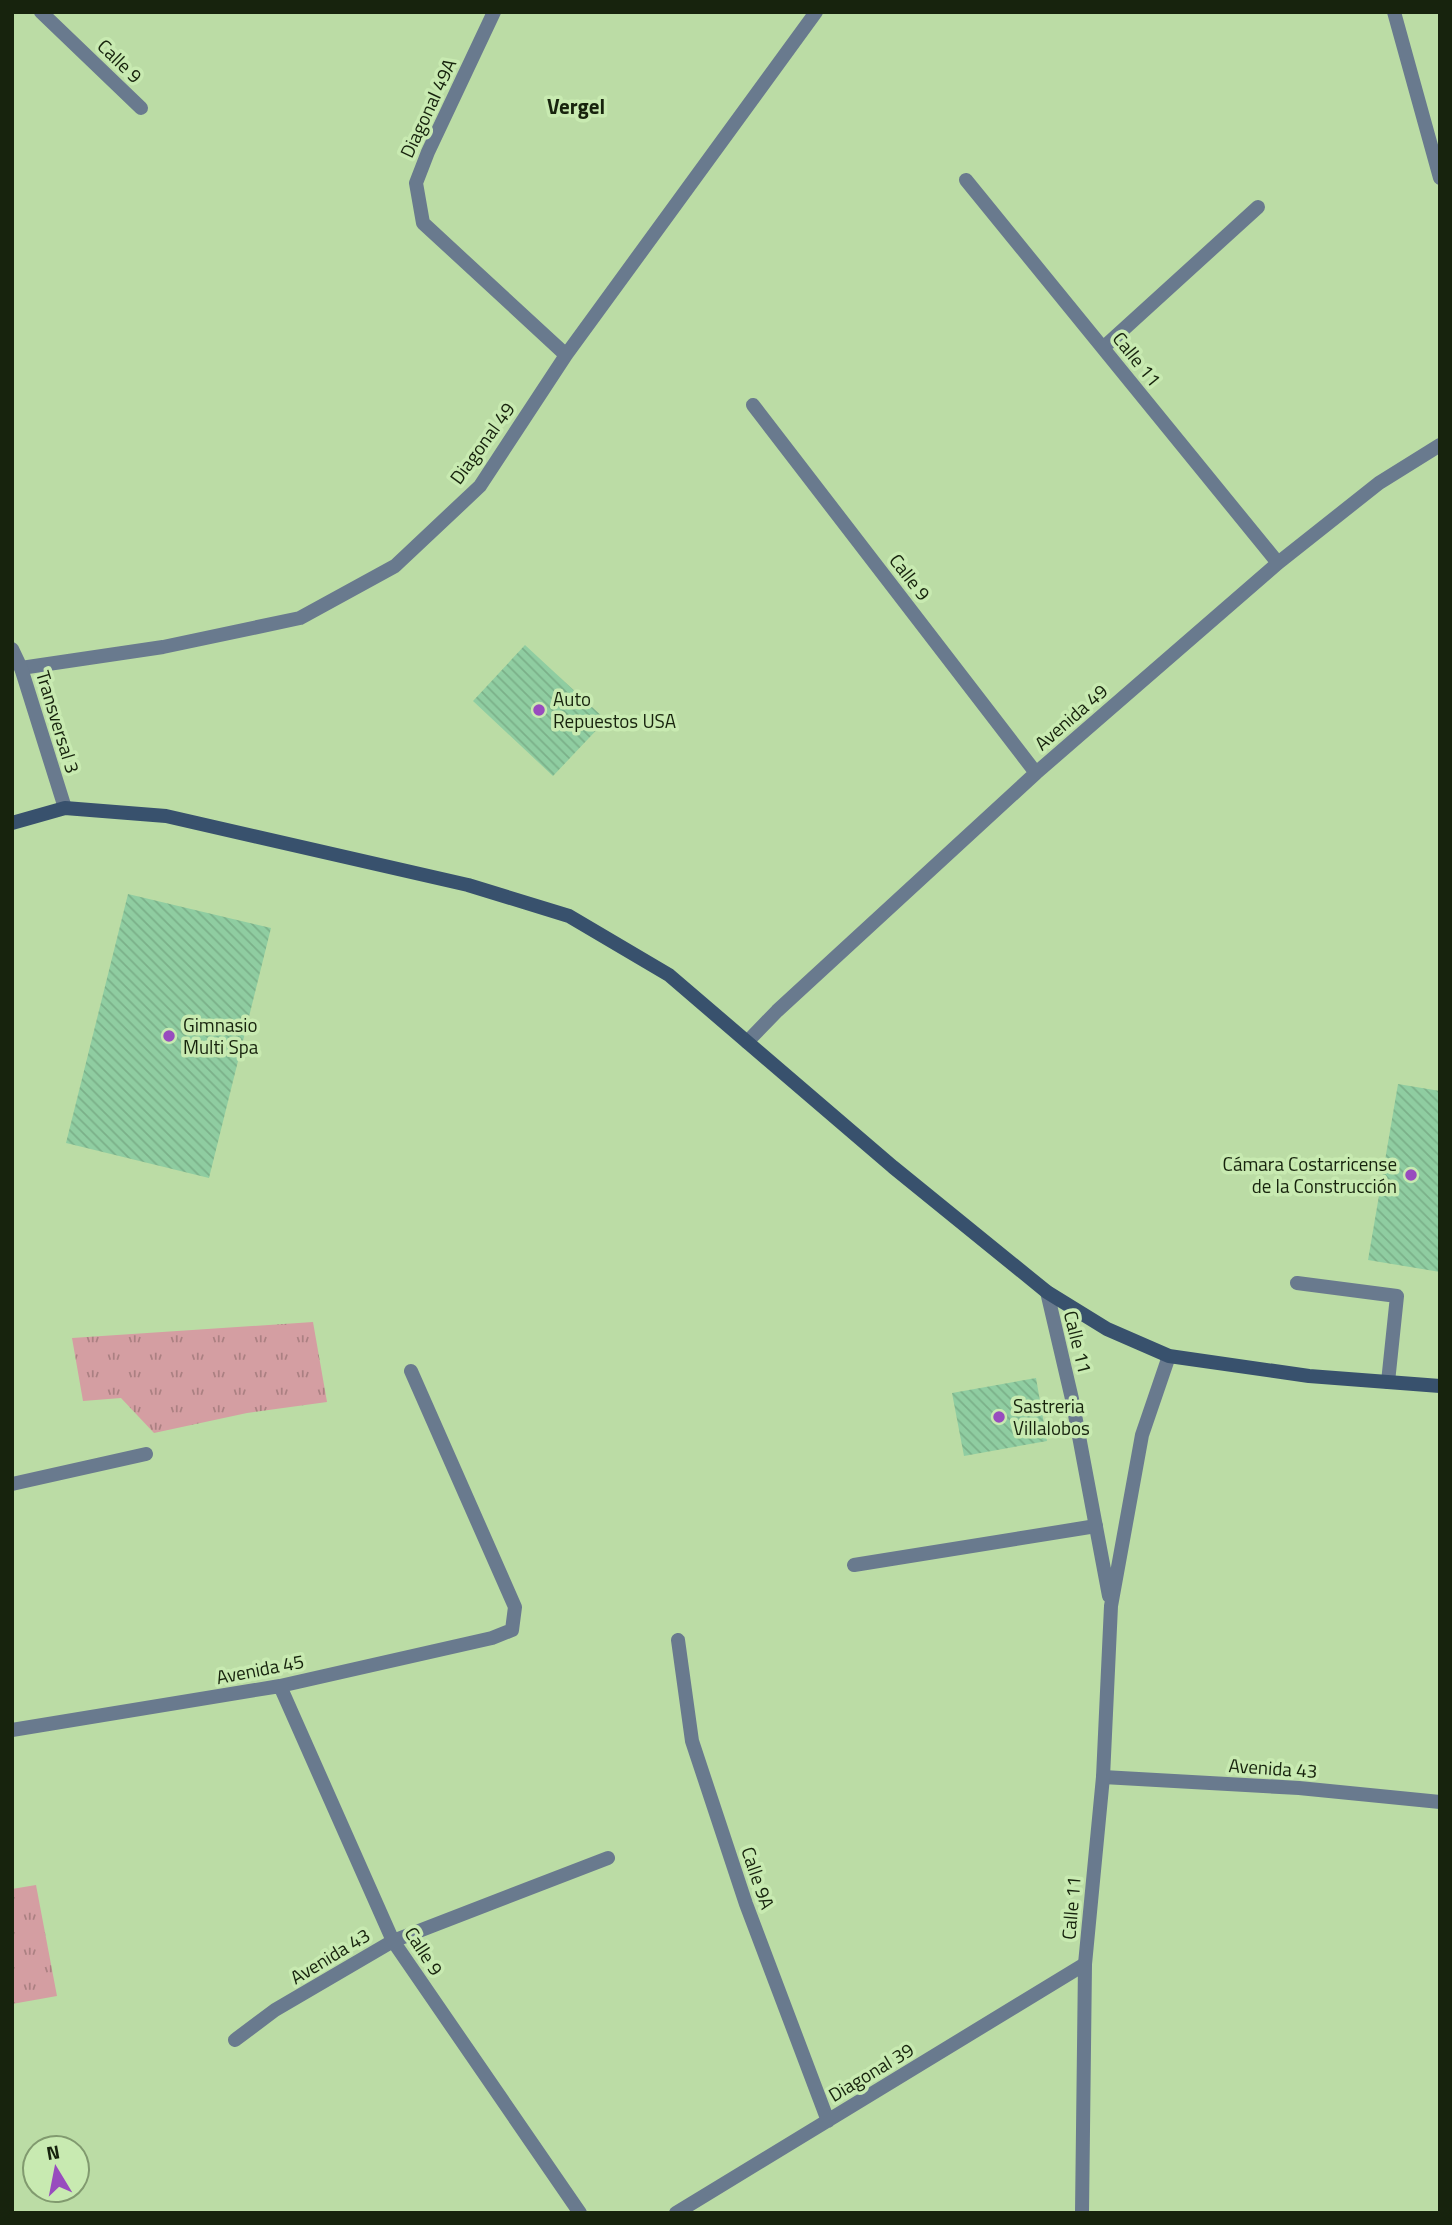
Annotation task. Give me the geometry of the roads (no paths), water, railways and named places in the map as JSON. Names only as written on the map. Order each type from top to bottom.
[{"type":"main road","points":[[12,823],[65,808],[166,816],[468,885],[569,916],[669,975],[893,1167],[1047,1292],[1107,1329],[1169,1356],[1309,1376],[1440,1386]]},
{"type":"street","name":"Calle 9","points":[[41,12],[141,108]]},
{"type":"street","name":"Diagonal 49A","points":[[494,12],[416,183],[423,223],[566,355]]},
{"type":"street","name":"Diagonal 49","points":[[21,668],[163,647],[300,618],[395,566],[480,486],[566,355],[816,12]]},
{"type":"street","points":[[1394,12],[1440,178]]},
{"type":"street","name":"Calle 11","points":[[966,180],[1278,562]]},
{"type":"street","points":[[1103,348],[1258,207]]},
{"type":"street","name":"Calle 9","points":[[753,405],[1036,772]]},
{"type":"street","name":"Avenida 49","points":[[747,1042],[777,1011],[1036,772],[1278,562],[1379,483],[1440,445]]},
{"type":"street","name":"Transversal 3","points":[[12,649],[21,668],[65,808]]},
{"type":"street","points":[[1297,1283],[1397,1296],[1388,1382]]},
{"type":"street","name":"Calle 11","points":[[1047,1292],[1072,1399],[1111,1606]]},
{"type":"street","name":"Calle 11","points":[[1082,2213],[1085,1964],[1103,1777],[1111,1606],[1142,1435],[1169,1356]]},
{"type":"street","name":"Avenida 45","points":[[12,1730],[280,1686],[492,1638],[512,1630],[515,1608],[411,1371]]},
{"type":"street","points":[[12,1484],[146,1454]]},
{"type":"street","points":[[854,1565],[1096,1526]]},
{"type":"street","name":"Calle 9A","points":[[678,1640],[692,1741],[746,1903],[828,2121]]},
{"type":"street","name":"Calle 9","points":[[280,1686],[393,1941],[580,2213]]},
{"type":"street","name":"Avenida 43","points":[[1103,1777],[1299,1788],[1440,1802]]},
{"type":"street","name":"Avenida 43","points":[[235,2040],[275,2010],[393,1941],[608,1858]]},
{"type":"street","name":"Diagonal 39","points":[[676,2213],[1085,1964]]},
{"type":"place","name":"Auto Repuestos USA","points":[[539,710]]},
{"type":"place","name":"Gimnasio Multi Spa","points":[[169,1036]]},
{"type":"place","name":"Cámara Costarricense de la Construcción","points":[[1411,1175]]},
{"type":"place","name":"Sastreria Villalobos","points":[[999,1417]]},
{"type":"district","name":"Vergel","points":[[576,107]]}]
